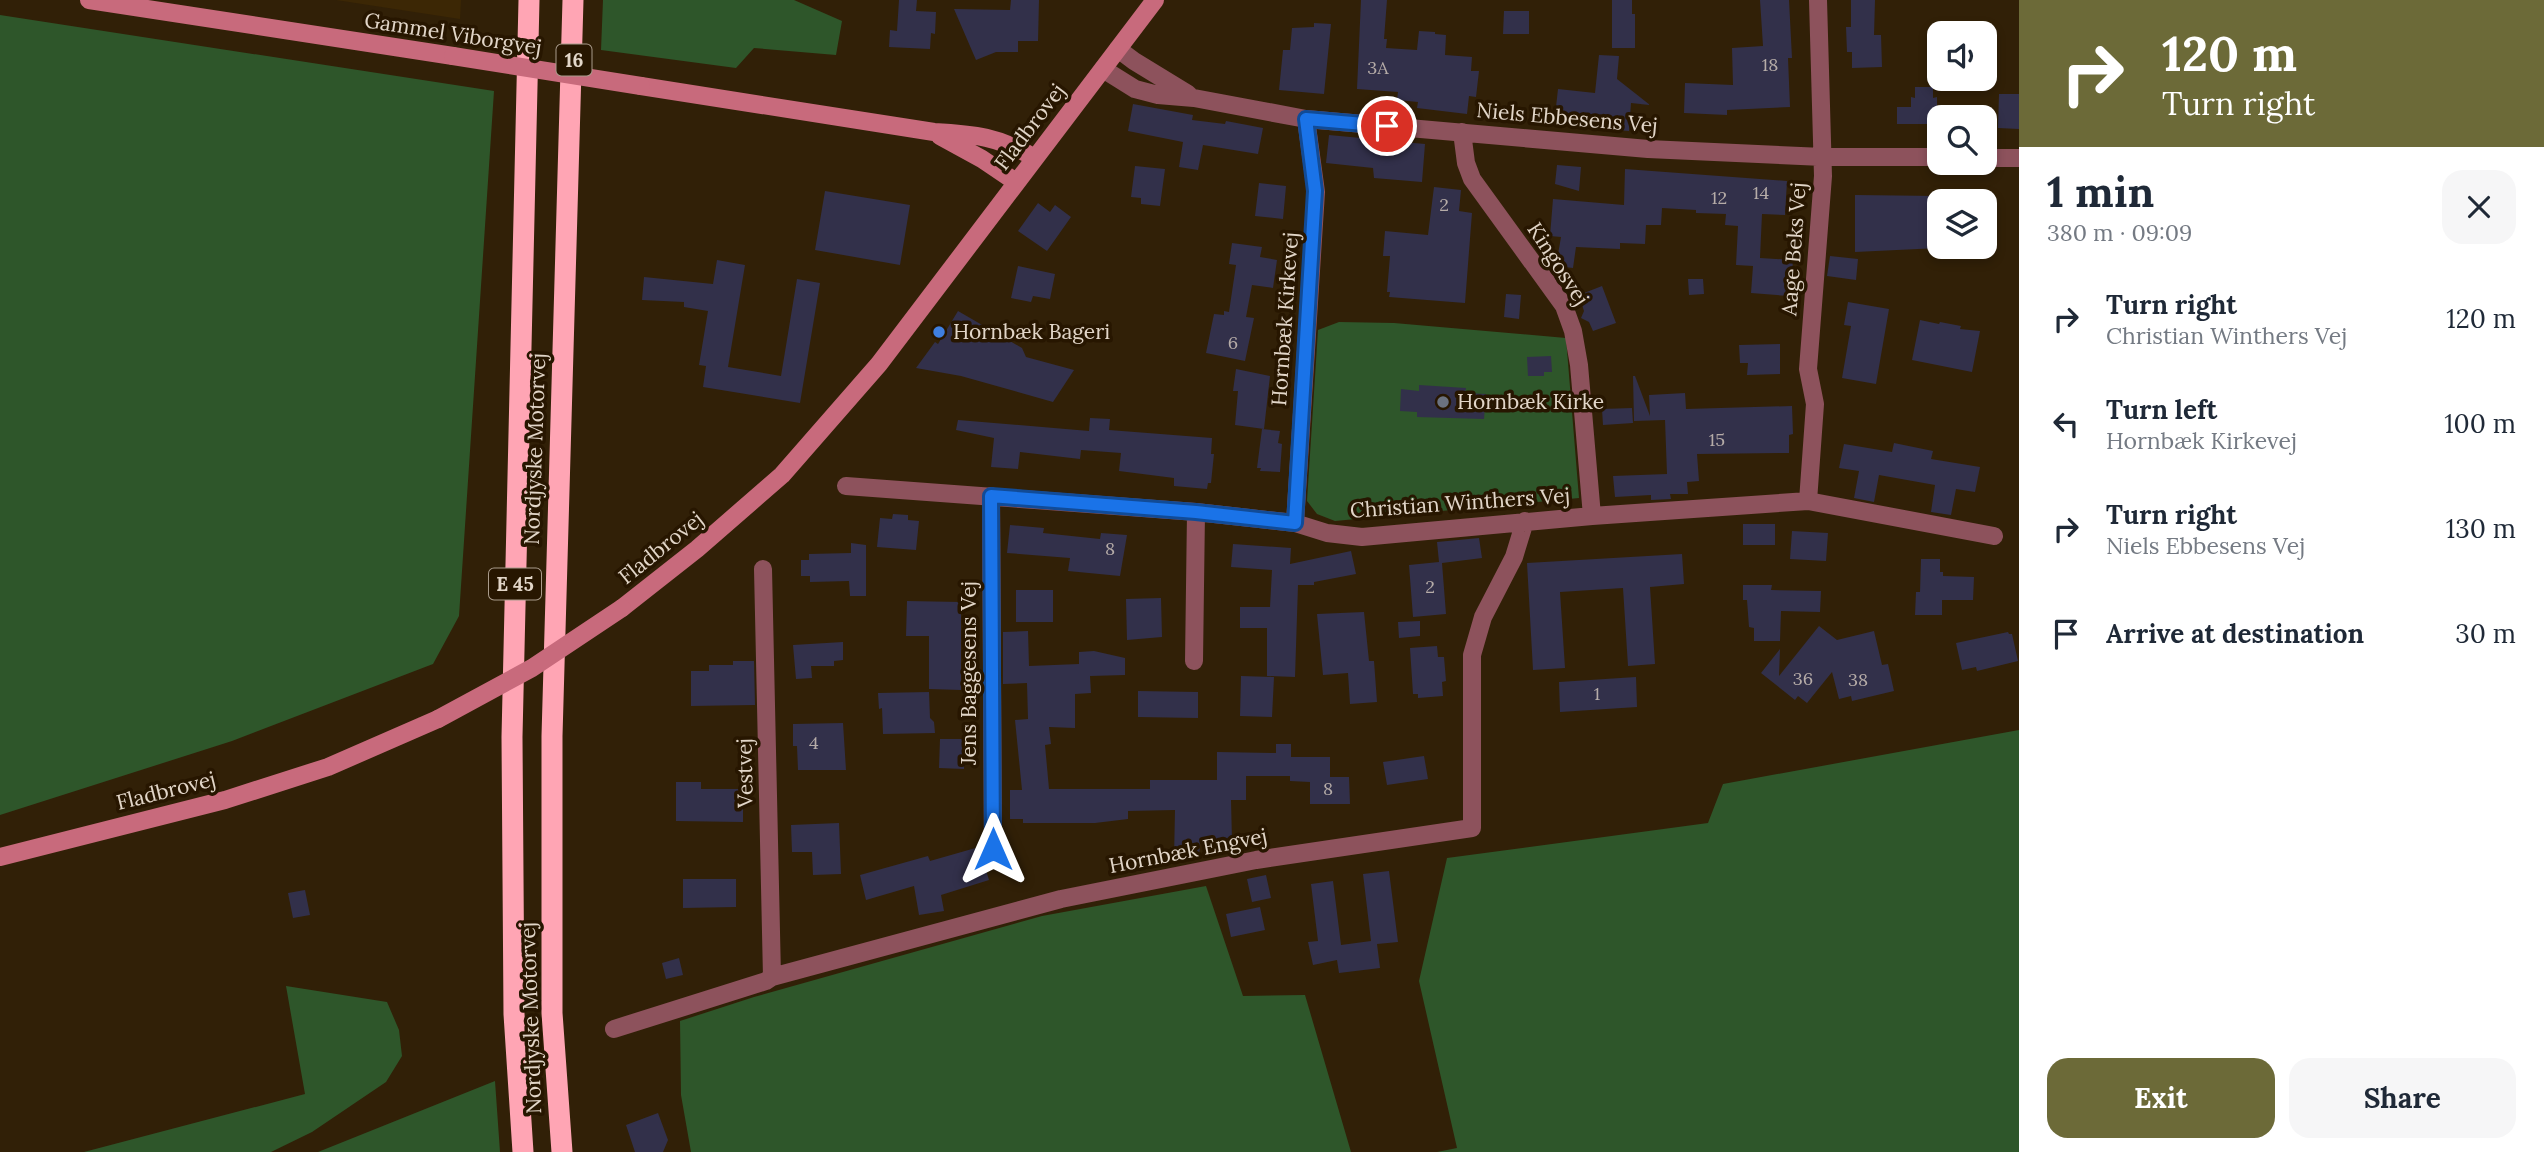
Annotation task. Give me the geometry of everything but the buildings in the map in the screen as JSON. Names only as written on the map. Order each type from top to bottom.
[{"type":"highway","name":"Nordjyske Motorvej","points":[[562,1152],[552,1013],[552,736],[573,0]]},
{"type":"highway","name":"16","points":[[569,120],[579,0]]},
{"type":"highway","name":"Nordjyske Motorvej","points":[[523,1152],[514,1014],[512,737],[528,5]]},
{"type":"main road","name":"Gammel Viborgvej","points":[[89,0],[934,132],[975,134],[1013,145],[1035,158]]},
{"type":"main road","name":"Fladbrovej","points":[[0,857],[225,800],[328,767],[438,719],[532,668],[622,608],[697,550],[782,475],[879,364],[1155,0]]},
{"type":"main road","name":"Gammel Viborgvej","points":[[934,132],[1016,182]]},
{"type":"street","name":"Aage Beks Vej","points":[[1808,501],[1815,404],[1808,369],[1823,176],[1818,0]]},
{"type":"street","name":"Niels Ebbesens Vej","points":[[1118,49],[1194,98]]},
{"type":"street","name":"Niels Ebbesens Vej","points":[[1103,69],[1135,89],[1306,119],[1648,149],[1822,157],[1927,158]]},
{"type":"street","name":"Hornbæk Kirkevej","points":[[1295,523],[1315,191],[1306,119]]},
{"type":"street","name":"Kingosvej","points":[[1461,132],[1466,163],[1472,179],[1546,278],[1569,318],[1579,365],[1592,516]]},
{"type":"street","points":[[1997,158],[2019,158]]},
{"type":"street","name":"Christian Winthers Vej","points":[[846,486],[1196,512],[1295,523],[1327,533],[1362,537],[1592,516],[1808,501],[1994,536]]},
{"type":"street","name":"Jens Baggesens Vej","points":[[991,496],[993,849]]},
{"type":"street","points":[[1194,661],[1196,512]]},
{"type":"street","name":"Hornbæk Engvej","points":[[614,1030],[766,981],[772,976],[1061,899],[1256,860],[1472,828],[1472,655],[1483,617],[1514,557],[1525,522]]},
{"type":"street","name":"Vestvej","points":[[763,569],[772,976]]},
{"type":"shaded area","points":[[336,0],[461,0],[460,19]]},
{"type":"green space","points":[[603,0],[794,0],[842,21],[836,55],[754,48],[736,68],[601,50]]},
{"type":"green space","points":[[0,15],[494,91],[459,616],[433,664],[232,741],[0,815]]},
{"type":"green space","points":[[1339,322],[1394,323],[1566,338],[1579,498],[1335,521],[1317,514],[1307,501],[1318,330]]},
{"type":"green space","points":[[2019,730],[2019,1152],[1437,1152],[1457,1148],[1419,981],[1447,858],[1708,823],[1723,784]]},
{"type":"green space","points":[[1206,886],[1243,996],[1305,995],[1351,1152],[691,1152],[681,1095],[680,1021],[754,997],[1042,916]]},
{"type":"green space","points":[[286,986],[387,1002],[399,1030],[402,1056],[386,1082],[312,1132],[271,1152],[84,1152],[305,1094]]},
{"type":"green space","points":[[495,1081],[500,1152],[318,1152]]},
{"type":"place","name":"Hornbæk Bageri","points":[[939,332]]},
{"type":"place","name":"Hornbæk Kirke","points":[[1443,402]]},
{"type":"route","points":[[993,849],[991,496],[1196,512],[1295,523],[1315,191],[1306,119],[1387,126]]}]
